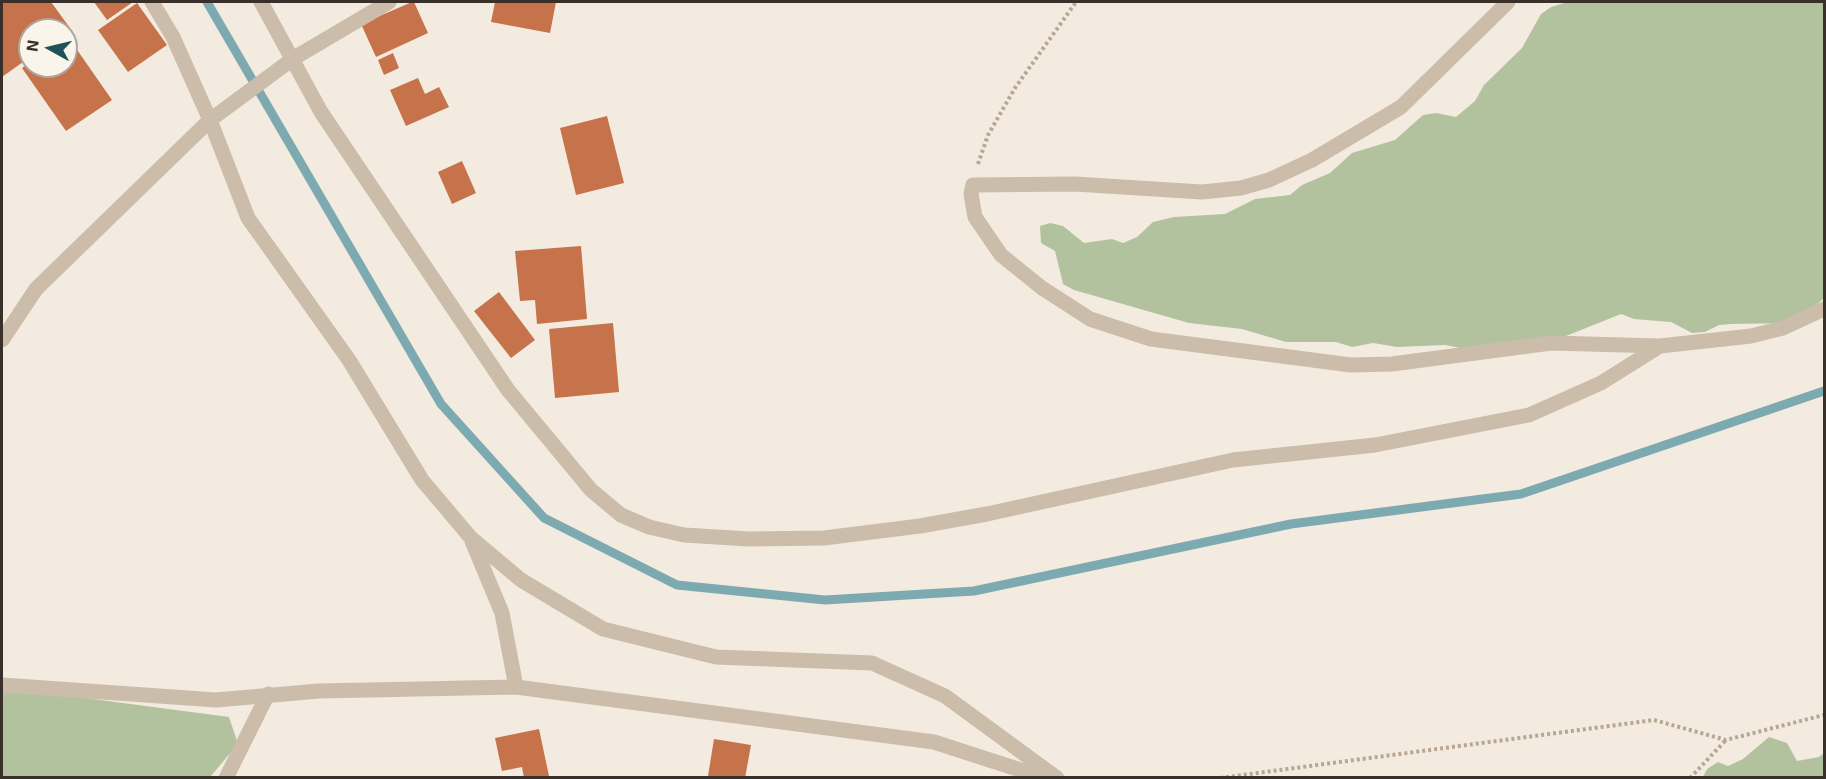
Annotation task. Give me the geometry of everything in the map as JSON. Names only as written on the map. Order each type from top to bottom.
[{"type":"street","points":[[152,2],[173,37],[210,120],[248,218],[349,360],[422,480],[471,538],[521,580],[603,629],[716,657],[872,663],[945,696],[1057,777]]},
{"type":"street","points":[[261,2],[328,122],[508,390],[591,490],[621,515],[649,527],[684,535],[749,539],[824,538],[920,526],[987,514],[1233,460],[1375,445],[1529,415],[1601,383],[1660,346]]},
{"type":"street","points":[[2,340],[36,289],[210,120],[294,58],[389,2]]},
{"type":"street","points":[[1508,2],[1401,107],[1312,160],[1269,180],[1241,188],[1202,192],[1075,184],[973,184],[971,194],[975,218],[1001,255],[1042,288],[1090,319],[1151,339],[1351,365],[1402,363],[1551,343],[1660,346],[1751,336],[1783,328],[1824,309]]},
{"type":"street","points":[[471,538],[502,613],[516,687]]},
{"type":"street","points":[[2,686],[216,700],[268,694],[516,687],[934,742],[1045,777]]},
{"type":"street","points":[[226,777],[268,694]]},
{"type":"path","points":[[973,184],[988,135],[1015,88],[1076,2]]},
{"type":"path","points":[[1221,777],[1654,720],[1726,740],[1824,715]]},
{"type":"path","points":[[1690,777],[1726,740]]},
{"type":"green space","points":[[1568,2],[1824,2],[1824,298],[1794,323],[1719,325],[1705,332],[1692,333],[1671,322],[1634,319],[1621,314],[1546,344],[1476,351],[1445,345],[1397,347],[1373,343],[1352,347],[1336,342],[1286,342],[1242,329],[1189,323],[1074,290],[1063,284],[1055,251],[1041,243],[1040,226],[1050,223],[1063,226],[1084,243],[1112,239],[1123,243],[1137,237],[1153,222],[1174,217],[1225,214],[1255,199],[1290,195],[1302,185],[1330,173],[1352,153],[1395,140],[1423,115],[1436,113],[1456,117],[1475,101],[1484,85],[1522,48],[1541,14],[1551,7]]},
{"type":"green space","points":[[2,687],[229,717],[238,744],[210,777],[2,778]]},
{"type":"green space","points":[[1769,737],[1787,743],[1797,761],[1819,757],[1824,753],[1824,777],[1703,777],[1707,769],[1718,762],[1728,766],[1743,759]]},
{"type":"building","points":[[2,2],[51,2],[63,18],[18,18],[18,66],[2,77]]},
{"type":"building","points":[[94,2],[133,2],[107,20]]},
{"type":"building","points":[[412,2],[428,33],[376,57],[361,24]]},
{"type":"building","points":[[495,2],[556,2],[550,33],[491,22]]},
{"type":"building","points":[[137,3],[167,45],[128,72],[98,30]]},
{"type":"building","points":[[78,51],[112,100],[66,131],[29,78],[78,78]]},
{"type":"building","points":[[393,53],[399,68],[384,75],[378,60]]},
{"type":"building","points":[[418,78],[425,94],[439,87],[449,107],[406,126],[390,90]]},
{"type":"building","points":[[607,116],[624,183],[576,195],[560,128]]},
{"type":"building","points":[[462,161],[476,193],[452,204],[438,172]]},
{"type":"building","points":[[581,246],[587,319],[537,324],[535,300],[520,301],[515,251]]},
{"type":"building","points":[[499,292],[535,340],[511,358],[474,311]]},
{"type":"building","points":[[613,323],[619,392],[555,398],[549,329]]},
{"type":"building","points":[[539,729],[549,776],[524,778],[522,767],[502,771],[495,738]]},
{"type":"building","points":[[714,739],[751,745],[745,778],[708,776]]},
{"type":"waterway","points":[[207,2],[441,404],[544,518],[677,585],[825,600],[974,591],[1291,524],[1521,494],[1824,391]]}]
